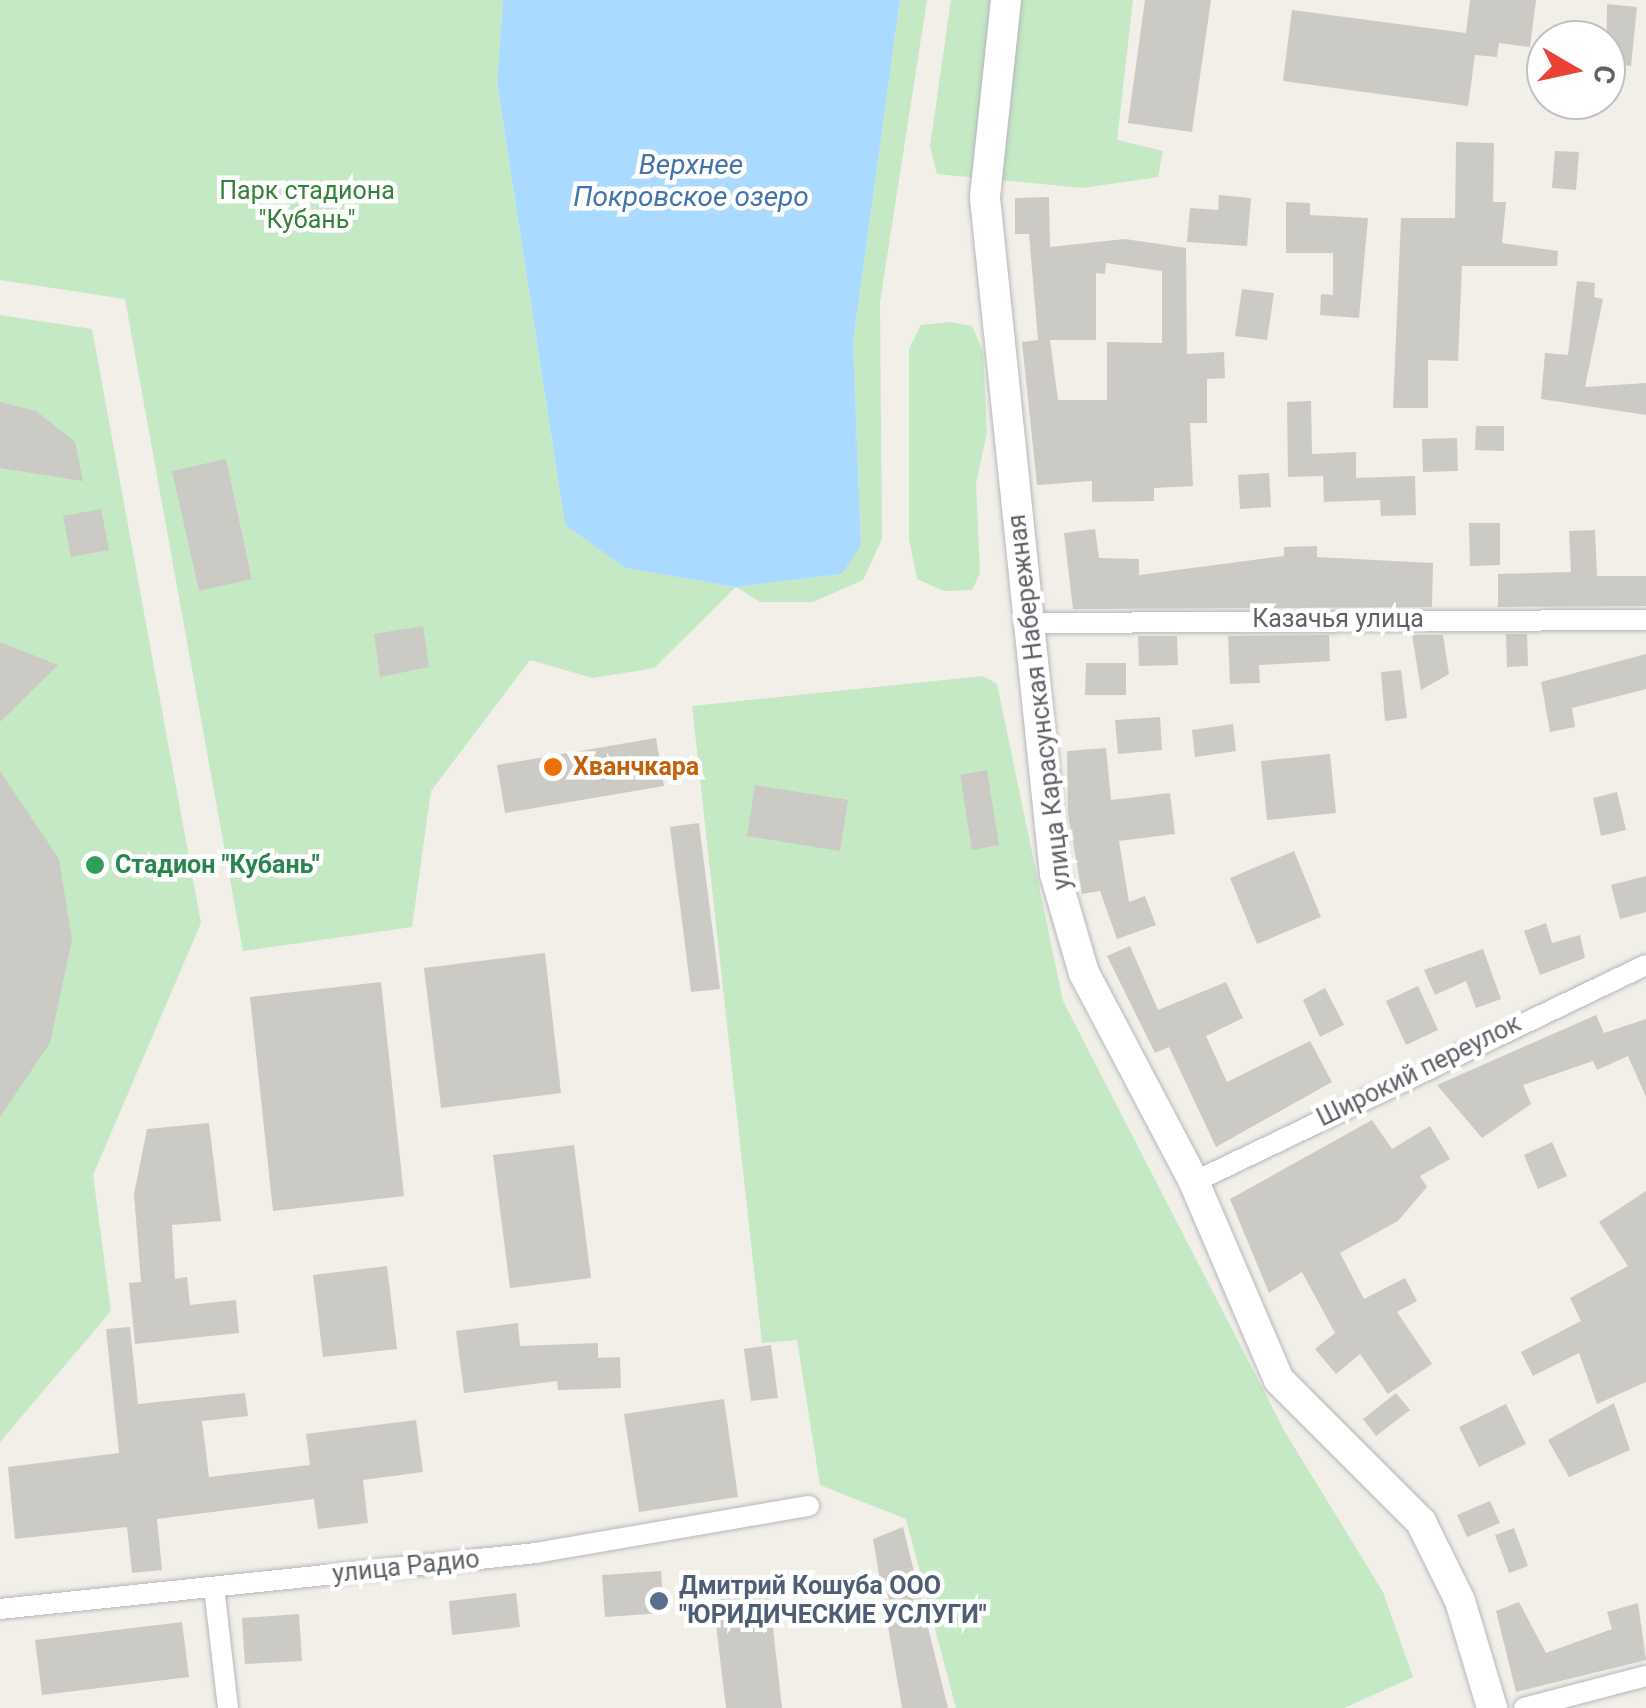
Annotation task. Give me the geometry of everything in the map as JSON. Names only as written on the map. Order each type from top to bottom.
[{"type":"street","name":"улица Карасунская Набережная","points":[[1006,0],[985,198],[1056,874],[1084,974],[1194,1182],[1279,1380],[1421,1522],[1460,1602],[1492,1708]]},
{"type":"street","name":"Казачья улица","points":[[1030,624],[1646,620]]},
{"type":"street","name":"Широкий переулок","points":[[1194,1182],[1646,965]]},
{"type":"street","name":"улица Радио","points":[[0,1609],[536,1553],[809,1506]]},
{"type":"street","points":[[214,1587],[228,1708]]},
{"type":"street","points":[[1524,1708],[1646,1676]]},
{"type":"green space","name":"Парк стадиона \"Кубань\"","points":[[0,0],[503,0],[497,82],[565,525],[627,568],[736,587],[654,668],[593,678],[530,660],[431,791],[412,927],[243,951],[125,299],[0,280]],"holes":[[[226,460],[252,578],[199,591],[173,471]]]},
{"type":"green space","points":[[900,0],[927,0],[880,302],[882,539],[863,580],[813,602],[760,602],[736,587],[842,574],[861,544],[853,342]]},
{"type":"green space","points":[[951,0],[1133,0],[1117,140],[1163,151],[1158,177],[1083,188],[937,174],[930,146]]},
{"type":"green space","name":"Стадион \"Кубань\"","points":[[0,315],[92,329],[201,923],[93,1175],[111,1311],[0,1442]]},
{"type":"green space","points":[[950,322],[972,326],[983,352],[987,433],[976,483],[980,573],[972,590],[944,591],[917,579],[909,539],[909,349],[921,325]]},
{"type":"green space","points":[[983,676],[997,684],[1063,1001],[1285,1432],[1383,1592],[1413,1677],[1344,1708],[956,1708],[906,1519],[820,1485],[797,1340],[762,1343],[692,706]]},
{"type":"water","name":"Верхнее Покровское озеро","points":[[503,0],[900,0],[853,342],[861,545],[842,574],[736,587],[626,568],[565,525],[497,82]]},
{"type":"building","points":[[1145,0],[1211,0],[1192,132],[1128,123]]},
{"type":"building","points":[[1470,0],[1536,0],[1533,20],[1526,20],[1526,46],[1499,43],[1497,57],[1475,55],[1468,106],[1283,81],[1292,10],[1466,33]]},
{"type":"building","points":[[1607,4],[1637,7],[1631,66],[1626,65],[1626,20],[1607,20]]},
{"type":"building","points":[[1456,142],[1494,143],[1493,202],[1506,202],[1502,243],[1558,251],[1557,266],[1462,266],[1458,361],[1428,360],[1428,408],[1393,408],[1401,218],[1455,218]]},
{"type":"building","points":[[1555,151],[1579,152],[1576,190],[1552,188]]},
{"type":"building","points":[[1219,195],[1251,198],[1247,246],[1187,242],[1190,208],[1218,210]]},
{"type":"building","points":[[1049,197],[1050,247],[1125,239],[1186,248],[1187,354],[1224,352],[1225,378],[1207,379],[1207,423],[1190,423],[1193,486],[1154,488],[1154,501],[1092,502],[1092,481],[1037,485],[1022,342],[1038,340],[1029,234],[1015,234],[1015,198]],"holes":[[[1106,263],[1162,271],[1162,343],[1107,342],[1107,400],[1058,400],[1050,340],[1096,340],[1096,273],[1105,274]]]},
{"type":"building","points":[[1286,202],[1310,203],[1310,215],[1368,218],[1359,318],[1320,315],[1321,294],[1333,295],[1333,253],[1286,253]]},
{"type":"building","points":[[1577,281],[1595,283],[1594,297],[1603,299],[1585,387],[1646,383],[1646,415],[1541,399],[1545,353],[1568,355]]},
{"type":"building","points":[[1242,289],[1274,293],[1267,340],[1235,336]]},
{"type":"building","points":[[1311,401],[1312,454],[1356,452],[1356,478],[1415,476],[1416,515],[1381,516],[1380,500],[1324,502],[1323,476],[1288,477],[1287,402]]},
{"type":"building","points":[[0,402],[36,411],[75,442],[83,481],[0,468]]},
{"type":"building","points":[[1476,426],[1504,426],[1504,451],[1475,450]]},
{"type":"building","points":[[1457,438],[1458,471],[1423,472],[1422,439]]},
{"type":"building","points":[[226,459],[252,579],[199,591],[172,471]]},
{"type":"building","points":[[1269,473],[1271,507],[1240,509],[1238,475]]},
{"type":"building","points":[[101,509],[109,550],[71,557],[63,516]]},
{"type":"building","points":[[1469,523],[1500,523],[1500,565],[1470,566]]},
{"type":"building","points":[[1095,529],[1099,558],[1139,559],[1139,575],[1284,556],[1284,547],[1317,546],[1317,557],[1433,563],[1432,607],[1073,609],[1064,533]]},
{"type":"building","points":[[1595,530],[1597,576],[1646,576],[1646,606],[1498,607],[1498,574],[1571,572],[1569,531]]},
{"type":"building","points":[[423,626],[429,667],[380,677],[374,634]]},
{"type":"building","points":[[1506,634],[1527,634],[1528,666],[1507,667]]},
{"type":"building","points":[[1329,635],[1330,661],[1259,665],[1260,683],[1230,684],[1228,636]]},
{"type":"building","points":[[1412,635],[1443,635],[1449,674],[1421,690]]},
{"type":"building","points":[[1138,636],[1177,636],[1178,665],[1139,666]]},
{"type":"building","points":[[0,642],[58,665],[0,722]]},
{"type":"building","points":[[1646,654],[1646,689],[1572,708],[1575,727],[1550,732],[1541,682]]},
{"type":"building","points":[[1086,663],[1126,663],[1126,695],[1085,695]]},
{"type":"building","points":[[1401,670],[1407,718],[1385,721],[1381,672]]},
{"type":"building","points":[[1160,717],[1162,750],[1118,754],[1115,720]]},
{"type":"building","points":[[1233,724],[1236,751],[1195,757],[1192,730]]},
{"type":"building","points":[[656,738],[664,786],[505,813],[497,765]]},
{"type":"building","points":[[1106,748],[1111,800],[1170,793],[1175,834],[1119,841],[1129,902],[1145,896],[1156,925],[1117,939],[1100,891],[1082,894],[1068,814],[1067,751]]},
{"type":"building","points":[[1330,754],[1336,813],[1267,820],[1261,761]]},
{"type":"building","points":[[987,770],[999,845],[972,850],[960,775]]},
{"type":"building","points":[[0,771],[59,859],[72,940],[50,1043],[0,1117]]},
{"type":"building","points":[[755,785],[848,800],[840,851],[747,836]]},
{"type":"building","points":[[1617,792],[1626,830],[1601,836],[1593,798]]},
{"type":"building","points":[[699,823],[720,989],[691,992],[670,827]]},
{"type":"building","points":[[1294,851],[1321,917],[1257,944],[1230,878]]},
{"type":"building","points":[[1646,876],[1646,912],[1620,919],[1611,885]]},
{"type":"building","points":[[1546,923],[1552,943],[1580,935],[1585,958],[1540,975],[1524,931]]},
{"type":"building","points":[[1130,946],[1158,1010],[1226,982],[1243,1018],[1206,1036],[1227,1082],[1310,1041],[1332,1082],[1216,1147],[1169,1047],[1155,1053],[1107,956]]},
{"type":"building","points":[[1483,949],[1501,999],[1476,1008],[1466,981],[1435,995],[1424,970]]},
{"type":"building","points":[[545,953],[561,1093],[441,1108],[424,968]]},
{"type":"building","points":[[381,982],[404,1196],[273,1211],[250,997]]},
{"type":"building","points":[[1418,986],[1438,1030],[1406,1045],[1386,1001]]},
{"type":"building","points":[[1325,988],[1344,1025],[1320,1037],[1303,1000]]},
{"type":"building","points":[[1596,1015],[1604,1033],[1646,1019],[1646,1097],[1628,1056],[1597,1070],[1593,1061],[1523,1085],[1531,1104],[1482,1138],[1437,1085]]},
{"type":"building","points":[[1372,1120],[1392,1149],[1430,1126],[1450,1159],[1420,1176],[1427,1187],[1398,1221],[1340,1253],[1364,1299],[1405,1278],[1417,1301],[1397,1312],[1432,1364],[1388,1394],[1360,1354],[1336,1374],[1315,1349],[1335,1333],[1302,1272],[1269,1293],[1230,1199]]},
{"type":"building","points":[[209,1123],[221,1221],[172,1225],[175,1279],[187,1277],[190,1305],[236,1300],[239,1333],[135,1344],[129,1283],[141,1282],[134,1194],[147,1129]]},
{"type":"building","points":[[1552,1142],[1567,1176],[1538,1189],[1524,1155]]},
{"type":"building","points":[[574,1145],[591,1278],[510,1288],[493,1155]]},
{"type":"building","points":[[1646,1191],[1646,1382],[1597,1404],[1579,1353],[1533,1376],[1521,1352],[1581,1321],[1570,1298],[1628,1266],[1599,1222]]},
{"type":"building","points":[[387,1266],[397,1349],[323,1357],[313,1275]]},
{"type":"building","points":[[518,1323],[520,1346],[598,1343],[598,1358],[620,1357],[621,1388],[558,1390],[557,1381],[464,1393],[456,1331]]},
{"type":"building","points":[[130,1327],[138,1404],[245,1393],[248,1416],[202,1421],[209,1477],[310,1465],[306,1434],[416,1420],[423,1472],[363,1480],[368,1523],[318,1529],[314,1499],[157,1519],[162,1570],[132,1573],[127,1527],[15,1539],[8,1467],[119,1453],[106,1329]]},
{"type":"building","points":[[771,1345],[778,1398],[751,1401],[744,1349]]},
{"type":"building","points":[[1396,1393],[1410,1410],[1376,1436],[1363,1419]]},
{"type":"building","points":[[724,1399],[738,1497],[639,1512],[624,1414]]},
{"type":"building","points":[[1614,1403],[1630,1450],[1569,1477],[1548,1440]]},
{"type":"building","points":[[1506,1404],[1526,1444],[1479,1467],[1459,1427]]},
{"type":"building","points":[[1490,1501],[1500,1523],[1467,1537],[1457,1515]]},
{"type":"building","points":[[903,1527],[948,1708],[902,1708],[873,1539]]},
{"type":"building","points":[[1514,1528],[1528,1566],[1509,1573],[1495,1535]]},
{"type":"building","points":[[661,1571],[664,1613],[605,1617],[602,1575]]},
{"type":"building","points":[[516,1593],[520,1627],[452,1635],[449,1601]]},
{"type":"building","points":[[769,1593],[782,1708],[726,1708],[713,1600]]},
{"type":"building","points":[[1519,1602],[1546,1653],[1612,1629],[1607,1612],[1638,1603],[1646,1660],[1516,1692],[1496,1611]]},
{"type":"building","points":[[299,1614],[302,1661],[245,1664],[242,1618]]},
{"type":"building","points":[[182,1622],[189,1677],[42,1695],[35,1640]]},
{"type":"place","name":"Хванчкара","points":[[553,767]]},
{"type":"place","name":"Стадион \"Кубань\"","points":[[95,865]]},
{"type":"place","name":"Дмитрий Кошуба ООО \"ЮРИДИЧЕСКИЕ УСЛУГИ\"","points":[[659,1601]]}]
